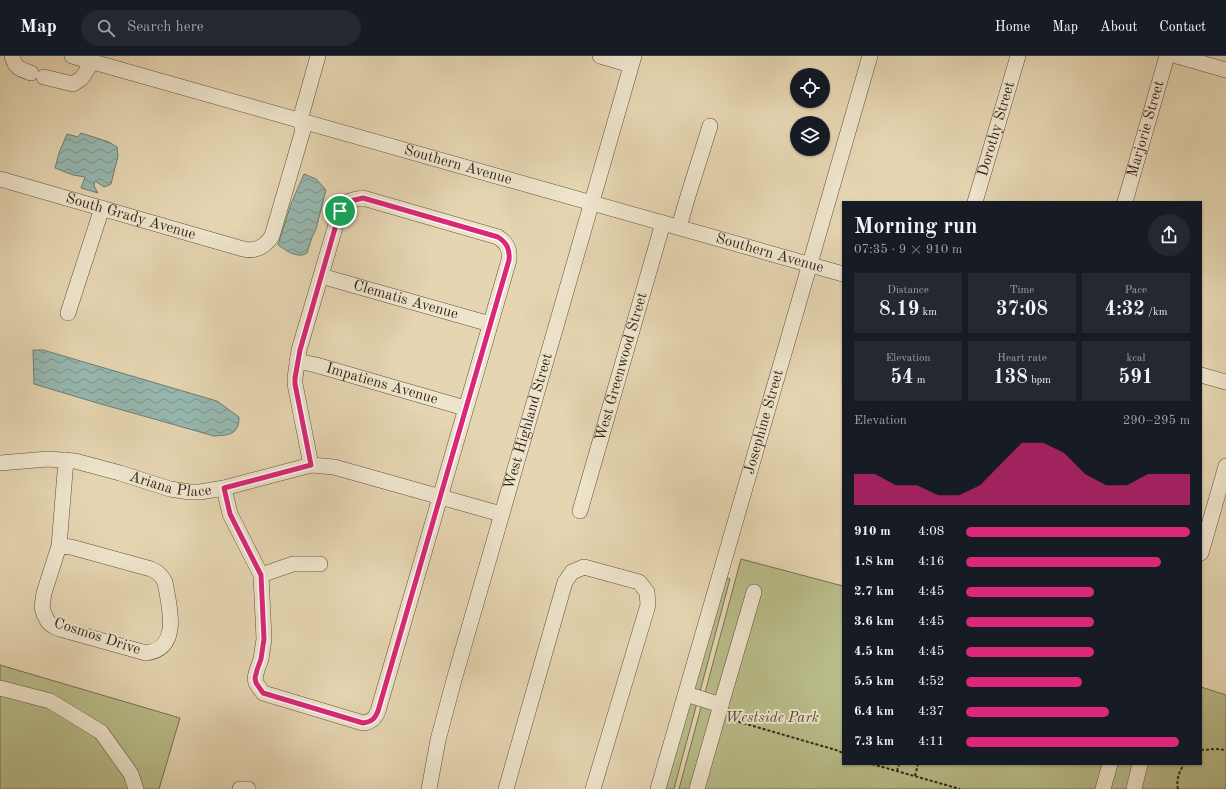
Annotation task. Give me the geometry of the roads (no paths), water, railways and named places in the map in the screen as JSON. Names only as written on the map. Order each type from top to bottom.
[{"type":"street","points":[[12,56],[14,64],[20,69],[73,84],[82,78],[92,62]]},
{"type":"street","name":"Southern Avenue","points":[[72,56],[842,274]]},
{"type":"street","points":[[300,120],[318,56]]},
{"type":"street","points":[[600,56],[632,60]]},
{"type":"street","name":"Josephine Street","points":[[658,789],[870,56]]},
{"type":"street","name":"Dorothy Street","points":[[975,201],[1018,56]]},
{"type":"street","name":"Marjorie Street","points":[[1126,201],[1167,56]]},
{"type":"street","points":[[1177,56],[1226,70]]},
{"type":"street","name":"West Highland Street","points":[[429,789],[438,740],[454,680],[632,60]]},
{"type":"street","name":"South Grady Avenue","points":[[0,179],[243,250],[255,250],[268,242],[272,236],[303,130],[300,120]]},
{"type":"street","points":[[679,227],[710,126]]},
{"type":"street","points":[[224,488],[230,514],[261,575],[264,639],[261,659],[255,678],[256,683],[263,693],[271,696],[363,723],[374,720],[378,711],[509,260],[510,253],[504,240],[363,198],[346,202],[340,211],[297,362],[295,384],[311,465]]},
{"type":"street","points":[[68,313],[102,208]]},
{"type":"street","name":"West Greenwood Street","points":[[580,512],[663,223]]},
{"type":"street","name":"Clematis Avenue","points":[[321,276],[490,324]]},
{"type":"street","name":"Impatiens Avenue","points":[[297,362],[316,365],[465,408]]},
{"type":"street","points":[[1202,375],[1226,382]]},
{"type":"street","name":"Ariana Place","points":[[0,463],[48,459],[66,460],[83,463],[170,489],[190,492],[224,488],[311,465],[339,468],[501,514]]},
{"type":"street","name":"Cosmos Drive","points":[[59,546],[71,547],[150,569],[162,576],[165,582],[171,619],[168,636],[159,650],[146,653],[60,629],[48,622],[44,614],[42,607],[44,593],[59,546],[58,540],[66,460]]},
{"type":"street","points":[[1202,549],[1226,466]]},
{"type":"street","points":[[261,575],[293,564],[320,564]]},
{"type":"street","points":[[506,789],[565,582],[572,572],[584,567],[639,582],[647,592],[648,605],[593,789]]},
{"type":"street","points":[[697,789],[754,592]]},
{"type":"street","points":[[0,688],[50,701],[101,732],[131,774],[136,789]]},
{"type":"street","points":[[686,694],[719,710]]},
{"type":"street","points":[[1103,789],[1110,765]]},
{"type":"street","points":[[1134,789],[1140,765]]},
{"type":"street","points":[[240,789],[248,789]]},
{"type":"water","points":[[81,133],[109,142],[117,147],[118,156],[111,184],[104,187],[95,181],[94,186],[98,193],[81,188],[85,177],[73,175],[55,168],[59,153],[67,134],[78,137]]},
{"type":"water","points":[[304,174],[316,179],[326,190],[316,229],[307,253],[303,255],[296,255],[278,245],[291,204]]},
{"type":"water","points":[[33,350],[43,350],[217,401],[239,417],[239,423],[235,431],[232,433],[214,436],[34,384]]},
{"type":"park label","name":"Westside Park","points":[[772,718]]}]
